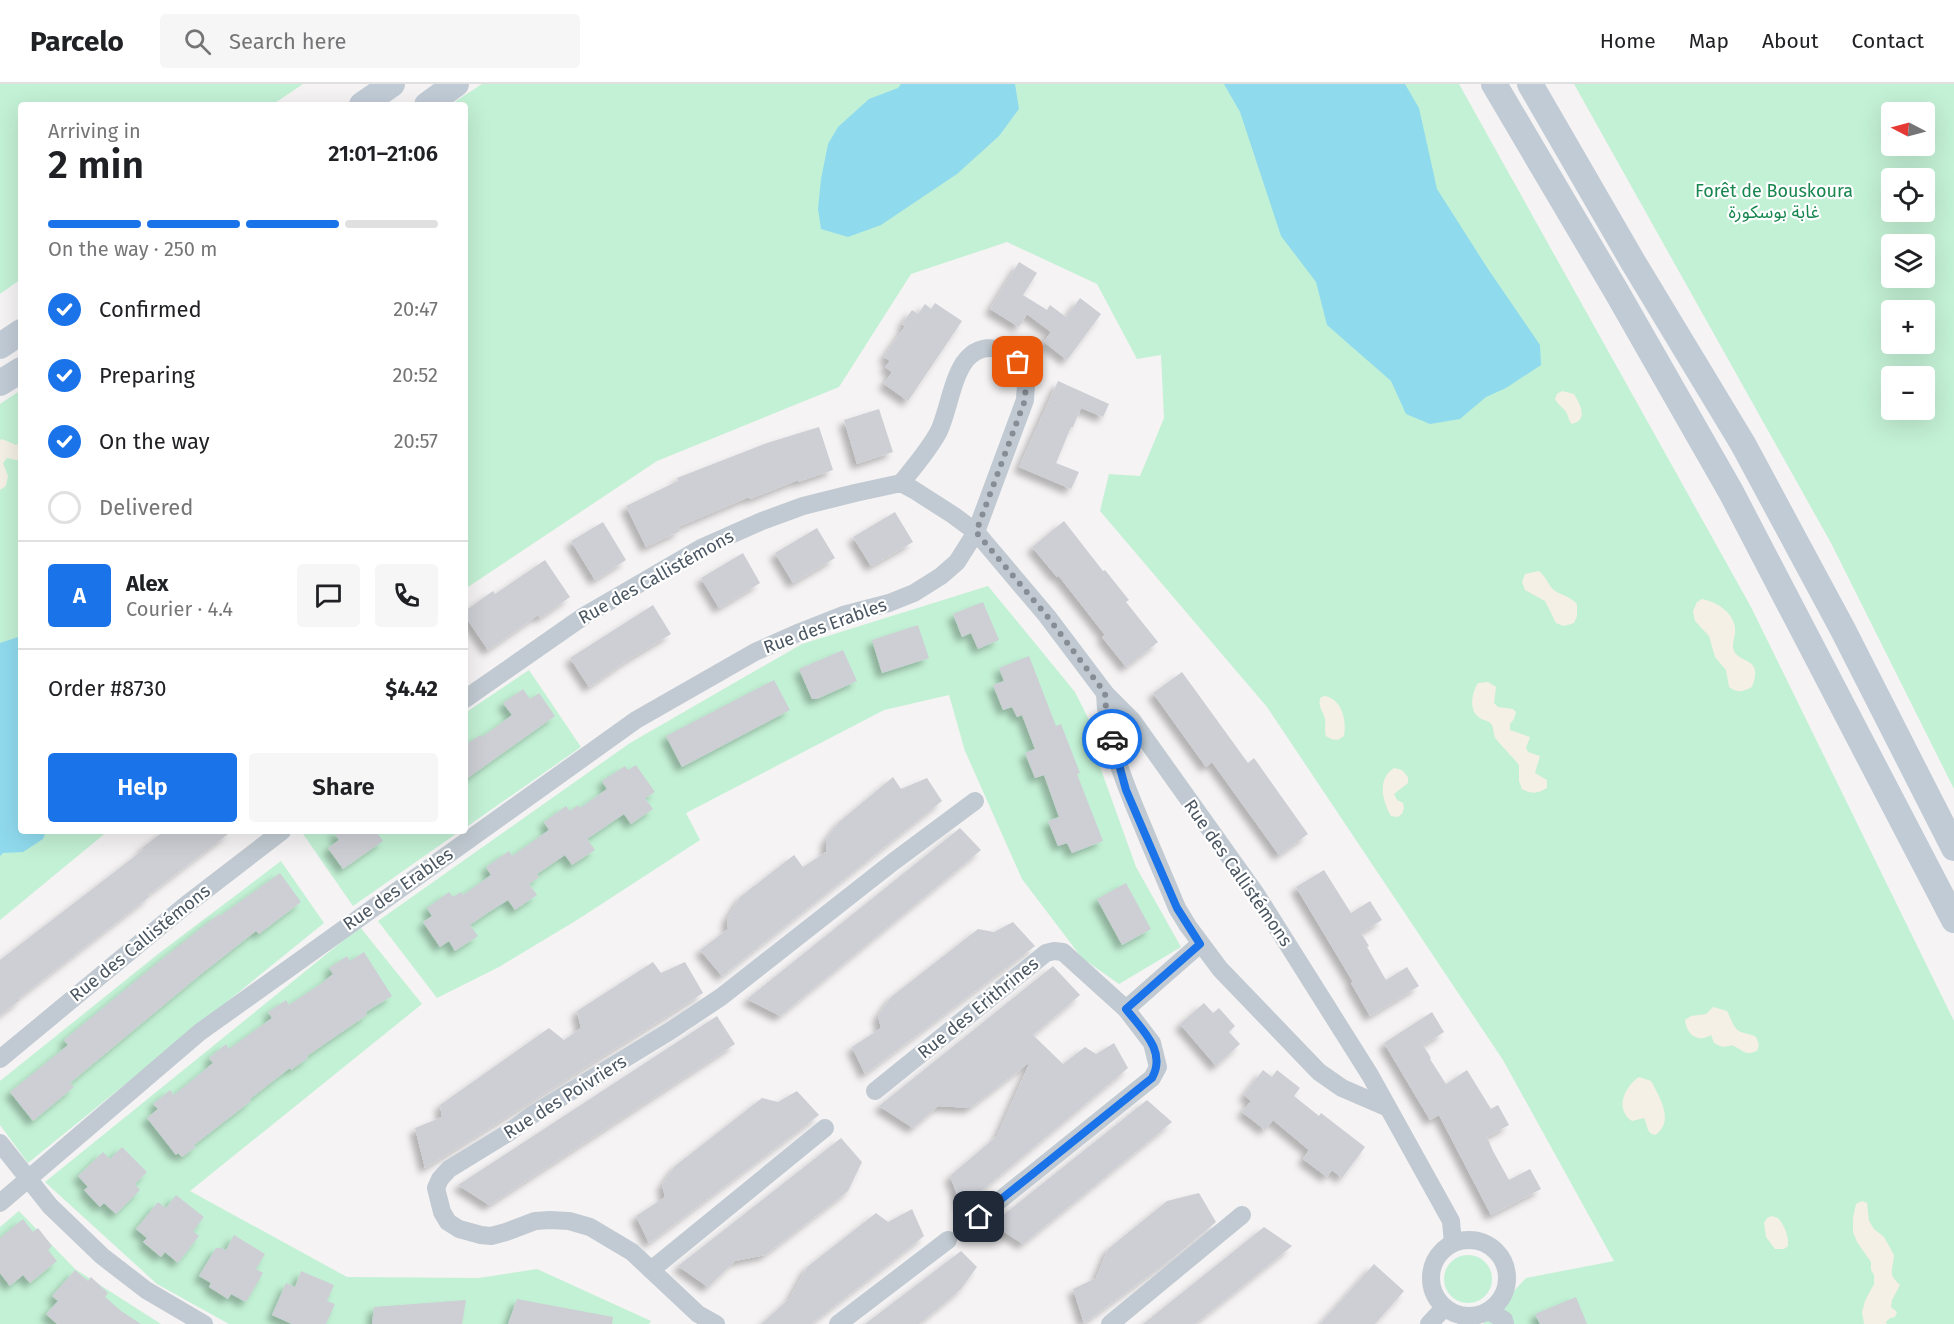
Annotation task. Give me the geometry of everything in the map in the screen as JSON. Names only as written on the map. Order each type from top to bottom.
[{"type":"street","points":[[366,102],[392,84]]},
{"type":"street","points":[[431,102],[456,84]]},
{"type":"street","points":[[1494,84],[1731,492],[1954,920]]},
{"type":"street","points":[[1530,84],[1743,444],[1842,628],[1954,848]]},
{"type":"street","points":[[0,346],[18,334]]},
{"type":"street","points":[[901,483],[939,431],[964,363],[972,354],[987,348],[1010,353],[1024,370],[1025,400],[976,532]]},
{"type":"street","points":[[0,383],[18,372]]},
{"type":"street","name":"Rue des Callistémons","points":[[468,697],[584,616],[700,548],[803,506],[901,483],[929,499],[976,532],[1047,616],[1105,693],[1132,720],[1256,894],[1370,1075],[1451,1221],[1454,1243]]},
{"type":"street","name":"Rue des Erables","points":[[0,1203],[200,1032],[636,720],[755,652],[843,615],[889,603],[914,593],[941,576],[957,562],[976,532]]},
{"type":"street","points":[[1105,693],[1106,709],[1126,790],[1177,908],[1200,944],[1220,969],[1319,1071],[1342,1088],[1386,1107]]},
{"type":"street","name":"Rue des Poivriers","points":[[716,1324],[695,1319],[651,1269],[632,1252],[591,1227],[568,1221],[550,1220],[535,1221],[491,1236],[459,1229],[448,1222],[442,1212],[436,1188],[440,1179],[456,1165],[721,997],[893,862],[975,801]]},
{"type":"street","name":"Rue des Callistémons","points":[[0,1059],[186,905],[278,834]]},
{"type":"street","points":[[1126,1009],[1200,944]]},
{"type":"street","name":"Rue des Erithrines","points":[[875,1091],[1046,953],[1063,952],[1126,1009],[1152,1043],[1156,1053],[1158,1067],[1152,1078],[979,1217]]},
{"type":"street","points":[[651,1269],[825,1128]]},
{"type":"street","points":[[0,1143],[50,1206],[118,1270],[146,1290],[204,1324]]},
{"type":"street","points":[[1110,1324],[1242,1215]]},
{"type":"street","points":[[838,1324],[948,1240]]},
{"type":"street","points":[[1472,1240],[1484,1243],[1495,1250],[1503,1260],[1507,1273],[1506,1285],[1498,1303],[1489,1311],[1478,1316],[1466,1317],[1454,1314],[1444,1308],[1433,1293],[1430,1276],[1433,1264],[1439,1254],[1454,1243],[1472,1240]]},
{"type":"street","points":[[1429,1324],[1444,1308]]},
{"type":"street","points":[[1489,1311],[1504,1320],[1505,1324]]},
{"type":"green space","points":[[0,84],[303,84],[276,102],[18,102],[18,281],[0,294]]},
{"type":"green space","points":[[482,84],[1459,84],[1751,607],[1954,1021],[1954,1324],[1483,1324],[1526,1278],[1614,1261],[1503,1060],[1267,707],[1100,511],[1109,474],[1140,476],[1164,418],[1161,355],[1137,359],[1097,284],[1007,242],[911,274],[839,387],[657,461],[468,587],[468,102],[455,102]]},
{"type":"green space","name":"Forêt de Bouskoura غابة بوسكورة","points":[[1574,84],[1954,84],[1954,789],[1831,543]]},
{"type":"green space","points":[[18,392],[18,834],[104,834],[0,920],[0,404]]},
{"type":"green space","points":[[988,586],[1075,692],[1093,728],[1099,764],[1136,867],[1181,947],[1119,984],[1082,958],[1022,879],[965,751],[949,695],[884,710],[686,813],[700,840],[577,920],[499,967],[437,998],[378,921],[630,743],[802,644]]},
{"type":"green space","points":[[529,670],[581,747],[468,826],[468,711]]},
{"type":"green space","points":[[303,834],[456,834],[353,906]]},
{"type":"green space","points":[[281,861],[324,923],[28,1163],[0,1125],[0,1081],[158,954]]},
{"type":"green space","points":[[360,927],[422,1004],[190,1191],[347,1277],[479,1278],[537,1269],[651,1321],[649,1324],[229,1324],[157,1284],[45,1182]]},
{"type":"green space","points":[[19,1211],[75,1269],[161,1324],[0,1324],[0,1227]]},
{"type":"green space","points":[[1463,1255],[1473,1255],[1485,1262],[1492,1274],[1492,1284],[1485,1296],[1473,1303],[1463,1303],[1448,1292],[1444,1284],[1444,1274],[1455,1259]]},
{"type":"sand","points":[[1562,391],[1574,394],[1582,411],[1580,419],[1572,424],[1555,399]]},
{"type":"sand","points":[[0,440],[18,444],[18,460],[7,458],[3,463],[8,476],[6,486],[0,490]]},
{"type":"sand","points":[[1539,571],[1555,591],[1577,604],[1577,616],[1574,623],[1564,626],[1556,623],[1545,601],[1525,590],[1522,582],[1525,574]]},
{"type":"sand","points":[[1702,599],[1719,605],[1734,622],[1734,651],[1753,666],[1755,677],[1752,687],[1740,691],[1729,687],[1726,670],[1715,657],[1709,636],[1695,621],[1693,611],[1697,602]]},
{"type":"sand","points":[[1488,682],[1496,687],[1494,703],[1498,707],[1513,709],[1516,712],[1510,724],[1510,730],[1530,737],[1526,748],[1528,752],[1540,756],[1535,773],[1547,780],[1547,788],[1534,793],[1522,789],[1519,781],[1519,765],[1494,736],[1491,723],[1476,715],[1472,701],[1476,687],[1478,683]]},
{"type":"sand","points":[[1324,696],[1335,701],[1344,717],[1344,736],[1338,740],[1326,736],[1325,719],[1320,704],[1320,698]]},
{"type":"sand","points":[[1394,768],[1402,770],[1408,777],[1408,783],[1394,794],[1397,800],[1403,803],[1404,808],[1402,814],[1397,817],[1391,816],[1385,803],[1383,790],[1385,778]]},
{"type":"sand","points":[[1713,1007],[1727,1011],[1738,1031],[1756,1037],[1759,1045],[1757,1051],[1746,1053],[1732,1045],[1727,1047],[1714,1043],[1711,1035],[1697,1038],[1690,1033],[1685,1020],[1691,1016],[1706,1014]]},
{"type":"sand","points":[[1639,1077],[1651,1081],[1664,1110],[1664,1123],[1655,1135],[1649,1131],[1644,1118],[1632,1121],[1624,1110],[1626,1092]]},
{"type":"sand","points":[[1862,1201],[1867,1203],[1869,1221],[1874,1229],[1884,1237],[1894,1255],[1892,1274],[1900,1285],[1891,1307],[1897,1312],[1895,1317],[1886,1322],[1887,1324],[1864,1324],[1862,1312],[1874,1284],[1874,1275],[1871,1262],[1853,1232],[1856,1204]]},
{"type":"sand","points":[[1772,1216],[1778,1218],[1786,1231],[1788,1246],[1784,1249],[1775,1249],[1766,1237],[1764,1223]]},
{"type":"water","points":[[901,84],[1015,84],[1019,109],[999,136],[957,174],[881,225],[848,237],[821,229],[818,209],[828,144],[838,127],[869,99],[898,88]]},
{"type":"water","points":[[1224,84],[1405,84],[1419,108],[1437,189],[1540,345],[1541,365],[1506,388],[1486,397],[1460,419],[1430,424],[1406,414],[1391,381],[1327,325],[1316,282],[1281,236],[1240,112]]},
{"type":"water","points":[[18,637],[18,834],[45,834],[43,839],[23,852],[3,853],[0,856],[0,643]]},
{"type":"building","points":[[1019,262],[1037,273],[1023,295],[1047,310],[1050,305],[1066,317],[1080,298],[1101,314],[1067,360],[1044,342],[1051,332],[1027,314],[1019,327],[990,309]]},
{"type":"building","points":[[935,303],[962,321],[908,401],[884,384],[892,372],[885,367],[890,361],[884,357],[905,326],[902,324],[912,310],[918,314],[925,304],[931,309]]},
{"type":"building","points":[[1058,381],[1109,404],[1103,417],[1081,408],[1071,427],[1056,463],[1079,472],[1071,489],[1019,467]]},
{"type":"building","points":[[879,409],[893,452],[857,464],[844,420]]},
{"type":"building","points":[[819,427],[833,470],[798,482],[798,480],[750,499],[749,497],[678,527],[680,531],[646,547],[626,506],[678,481],[677,478],[767,443]]},
{"type":"building","points":[[895,512],[913,542],[871,566],[853,537]]},
{"type":"building","points":[[1064,521],[1129,600],[1126,602],[1158,642],[1126,667],[1102,637],[1105,635],[1058,575],[1057,577],[1032,547]]},
{"type":"building","points":[[603,522],[626,560],[595,580],[571,541]]},
{"type":"building","points":[[817,528],[835,558],[793,583],[775,553]]},
{"type":"building","points":[[743,553],[760,583],[719,608],[701,578]]},
{"type":"building","points":[[545,560],[570,597],[540,618],[538,615],[488,650],[468,620],[468,609],[493,591],[495,594]]},
{"type":"building","points":[[983,602],[999,640],[978,649],[971,633],[962,637],[953,614]]},
{"type":"building","points":[[653,605],[671,634],[629,659],[589,687],[570,658]]},
{"type":"building","points":[[918,625],[929,658],[882,673],[872,640]]},
{"type":"building","points":[[843,650],[857,681],[817,699],[812,699],[799,669]]},
{"type":"building","points":[[1029,656],[1056,726],[1061,724],[1080,773],[1077,774],[1103,841],[1072,853],[1067,843],[1058,846],[1048,821],[1059,817],[1044,775],[1035,778],[1025,753],[1035,749],[1022,715],[1017,717],[1012,707],[1003,710],[993,685],[1004,681],[999,668]]},
{"type":"building","points":[[1182,672],[1248,763],[1254,758],[1308,834],[1279,855],[1212,762],[1206,767],[1153,693]]},
{"type":"building","points":[[774,680],[790,710],[682,767],[666,736]]},
{"type":"building","points":[[523,689],[530,699],[539,693],[555,716],[468,778],[468,743],[480,735],[482,737],[512,715],[503,703]]},
{"type":"building","points":[[636,765],[655,792],[645,798],[653,809],[631,824],[624,814],[587,839],[595,850],[572,865],[565,855],[537,874],[539,877],[529,884],[537,895],[515,910],[508,900],[489,912],[470,925],[478,936],[455,951],[449,941],[440,947],[423,922],[432,916],[427,908],[449,892],[453,897],[461,892],[463,895],[491,875],[486,867],[509,851],[512,856],[549,830],[544,822],[566,806],[570,811],[578,805],[580,808],[607,789],[602,781],[625,766],[628,770]]},
{"type":"building","points":[[893,777],[901,789],[927,778],[942,801],[722,976],[700,950],[728,929],[727,919],[740,897],[794,855],[803,867],[826,852],[826,840],[839,822]]},
{"type":"building","points":[[960,828],[981,850],[780,1016],[747,999]]},
{"type":"building","points":[[160,834],[228,834],[148,895],[149,897],[0,1015],[0,960],[143,850],[142,848]]},
{"type":"building","points":[[335,834],[378,834],[383,841],[343,869],[328,848],[339,840]]},
{"type":"building","points":[[1324,870],[1351,913],[1370,901],[1382,920],[1361,933],[1386,980],[1407,967],[1419,986],[1370,1016],[1351,983],[1353,982],[1296,887]]},
{"type":"building","points":[[280,873],[301,902],[259,934],[256,931],[200,975],[70,1083],[74,1087],[33,1121],[10,1092],[68,1045],[64,1040],[161,960],[219,914],[220,916]]},
{"type":"building","points":[[1126,883],[1151,929],[1122,945],[1097,899]]},
{"type":"building","points":[[1013,922],[1035,946],[865,1074],[852,1047],[881,1028],[878,1016],[891,997],[978,929],[994,932]]},
{"type":"building","points":[[364,952],[392,996],[366,1012],[367,1015],[307,1056],[308,1058],[291,1070],[290,1068],[194,1145],[196,1147],[182,1157],[178,1153],[176,1155],[147,1118],[158,1109],[153,1104],[170,1090],[174,1095],[213,1063],[209,1058],[226,1044],[229,1049],[272,1018],[268,1012],[286,1000],[289,1005],[322,983],[333,974],[329,968],[347,956],[350,961]]},
{"type":"building","points":[[653,962],[661,973],[685,962],[703,993],[425,1168],[415,1128],[442,1117],[440,1105],[549,1028],[564,1040],[581,1028],[577,1011]]},
{"type":"building","points":[[1053,966],[1080,995],[1033,1035],[1063,1064],[1085,1047],[1096,1054],[1114,1043],[1128,1068],[962,1207],[950,1176],[997,1136],[1030,1062],[970,1108],[938,1106],[913,1128],[879,1106]]},
{"type":"building","points":[[1204,1003],[1213,1013],[1219,1008],[1235,1026],[1229,1032],[1240,1044],[1216,1066],[1180,1024]]},
{"type":"building","points":[[1432,1012],[1444,1032],[1423,1045],[1430,1059],[1446,1084],[1467,1070],[1491,1109],[1498,1105],[1509,1125],[1487,1137],[1493,1151],[1509,1180],[1530,1169],[1541,1189],[1491,1215],[1439,1115],[1430,1120],[1384,1043]]},
{"type":"building","points":[[717,1016],[735,1044],[489,1205],[458,1185]]},
{"type":"building","points":[[1263,1070],[1272,1077],[1277,1070],[1300,1088],[1294,1096],[1319,1116],[1321,1113],[1365,1147],[1342,1178],[1332,1170],[1327,1177],[1303,1159],[1309,1150],[1273,1120],[1265,1130],[1242,1112],[1251,1101],[1244,1095]]},
{"type":"building","points":[[797,1091],[819,1115],[649,1243],[636,1216],[665,1197],[662,1185],[675,1166],[762,1098],[778,1102]]},
{"type":"building","points":[[1147,1100],[1172,1122],[1023,1244],[992,1224]]},
{"type":"building","points":[[841,1138],[862,1162],[848,1191],[765,1255],[735,1261],[708,1287],[678,1266]]},
{"type":"building","points":[[122,1147],[147,1172],[135,1184],[140,1190],[116,1214],[104,1203],[100,1207],[84,1190],[88,1187],[78,1176],[103,1152],[110,1159]]},
{"type":"building","points":[[1199,1193],[1216,1222],[1174,1257],[1084,1323],[1073,1289],[1096,1278],[1108,1249],[1167,1201]]},
{"type":"building","points":[[176,1195],[204,1217],[193,1231],[199,1236],[178,1263],[165,1252],[161,1257],[143,1242],[147,1238],[136,1229],[158,1202],[166,1208]]},
{"type":"building","points":[[912,1209],[924,1236],[811,1324],[761,1324],[790,1298],[807,1267],[876,1213],[888,1222]]},
{"type":"building","points":[[23,1219],[33,1232],[38,1228],[52,1246],[48,1250],[57,1261],[30,1283],[23,1275],[10,1286],[0,1273],[0,1238]]},
{"type":"building","points":[[1264,1227],[1292,1246],[1195,1324],[1143,1324]]},
{"type":"building","points":[[234,1235],[265,1254],[256,1269],[263,1273],[246,1302],[231,1294],[228,1299],[209,1287],[211,1283],[199,1276],[216,1248],[226,1250]]},
{"type":"building","points":[[961,1251],[977,1267],[961,1289],[919,1324],[865,1324]]},
{"type":"building","points":[[1374,1264],[1404,1291],[1375,1324],[1320,1324]]},
{"type":"building","points":[[75,1270],[88,1281],[91,1277],[108,1293],[105,1297],[141,1324],[57,1324],[46,1314],[58,1301],[52,1296]]},
{"type":"building","points":[[301,1271],[334,1285],[327,1301],[335,1304],[326,1324],[292,1324],[272,1315],[286,1283],[295,1287]]},
{"type":"building","points":[[1576,1297],[1587,1324],[1540,1324],[1535,1314]]},
{"type":"building","points":[[517,1299],[613,1317],[612,1324],[508,1324]]},
{"type":"building","points":[[466,1300],[462,1324],[372,1324],[374,1307]]},
{"type":"way so far","points":[[1018,362],[1024,370],[1026,379],[1025,400],[976,532],[1047,616],[1105,693],[1112,739]]},
{"type":"route","points":[[979,1217],[1152,1078],[1158,1067],[1156,1053],[1152,1043],[1126,1009],[1200,944],[1177,908],[1126,790],[1112,739]]}]
